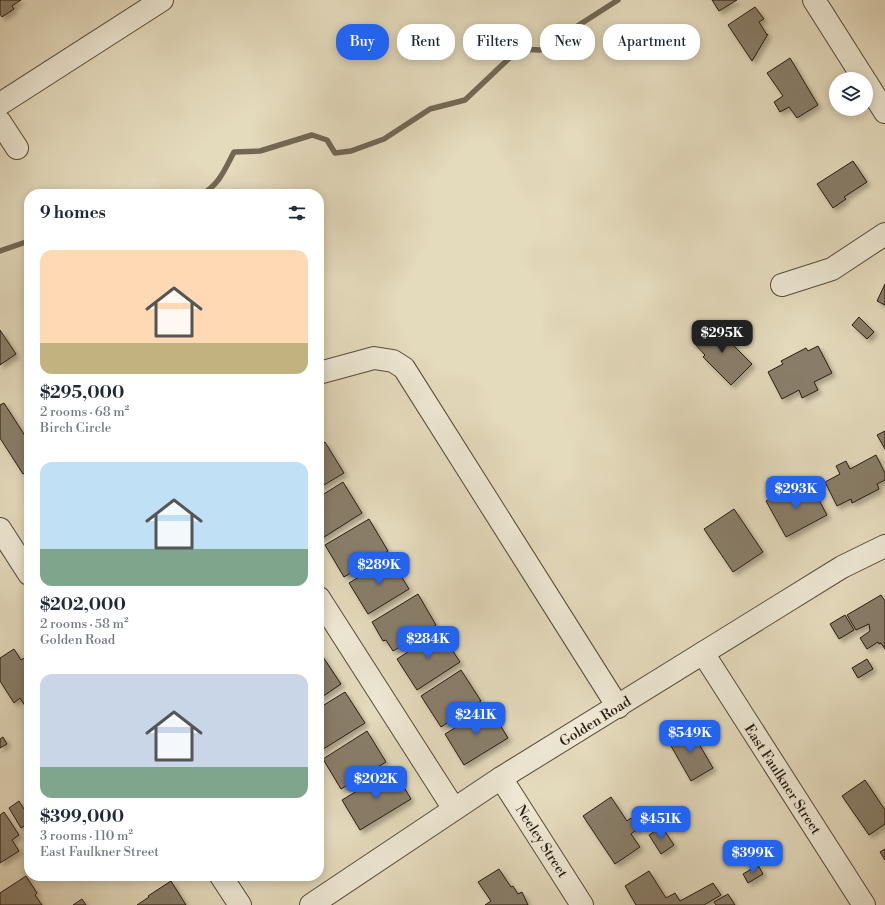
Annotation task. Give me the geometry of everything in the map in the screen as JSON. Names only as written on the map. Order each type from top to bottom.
[{"type":"street","points":[[0,104],[162,0]]},
{"type":"street","points":[[814,0],[860,72]]},
{"type":"street","points":[[873,93],[885,112]]},
{"type":"street","points":[[0,122],[17,148]]},
{"type":"street","points":[[782,284],[832,269],[885,234]]},
{"type":"street","points":[[324,372],[374,358],[393,361],[404,368],[618,707]]},
{"type":"street","points":[[0,529],[24,566]]},
{"type":"street","name":"Golden Road","points":[[311,905],[501,778],[842,567],[885,546]]},
{"type":"street","points":[[324,606],[454,809]]},
{"type":"street","name":"East Faulkner Street","points":[[703,652],[864,905]]},
{"type":"street","name":"Neeley Street","points":[[501,778],[582,905]]},
{"type":"street","points":[[224,881],[240,905]]},
{"type":"building","points":[[0,0],[21,0],[12,6],[14,9],[2,17],[0,14]]},
{"type":"building","points":[[712,0],[737,0],[719,11]]},
{"type":"building","points":[[755,7],[764,19],[759,22],[767,35],[768,34],[752,61],[728,25]]},
{"type":"building","points":[[790,58],[818,105],[797,118],[789,107],[780,112],[774,102],[783,96],[767,73]]},
{"type":"building","points":[[853,161],[867,182],[844,197],[846,199],[833,208],[817,184]]},
{"type":"building","points":[[885,284],[885,305],[877,301]]},
{"type":"building","points":[[859,317],[874,332],[867,339],[852,325]]},
{"type":"building","points":[[712,323],[724,336],[726,334],[735,343],[733,345],[752,364],[731,385],[703,357],[705,355],[693,342]]},
{"type":"building","points":[[0,330],[16,354],[0,365]]},
{"type":"building","points":[[818,346],[832,373],[814,382],[818,390],[802,398],[799,390],[782,399],[768,372],[783,364],[781,361],[806,348],[808,351]]},
{"type":"building","points":[[4,403],[24,434],[23,474],[0,438],[0,405]]},
{"type":"building","points":[[885,431],[885,449],[877,435]]},
{"type":"building","points":[[325,442],[344,473],[324,485]]},
{"type":"building","points":[[876,455],[885,473],[885,480],[877,484],[879,489],[852,503],[851,499],[837,506],[825,482],[840,474],[836,466],[846,461],[850,469]]},
{"type":"building","points":[[343,482],[362,513],[324,537],[324,494]]},
{"type":"building","points":[[791,487],[796,496],[812,487],[827,515],[786,537],[766,501]]},
{"type":"building","points":[[734,509],[763,552],[733,572],[704,529]]},
{"type":"building","points":[[369,519],[388,551],[344,577],[325,545]]},
{"type":"building","points":[[390,558],[409,589],[368,614],[349,583]]},
{"type":"building","points":[[418,594],[436,625],[393,651],[386,640],[383,641],[372,622]]},
{"type":"building","points":[[881,595],[885,601],[885,649],[881,643],[879,644],[878,642],[867,649],[860,638],[870,631],[869,624],[856,630],[847,615]]},
{"type":"building","points":[[845,615],[854,630],[839,639],[830,624]]},
{"type":"building","points":[[440,631],[460,662],[417,690],[397,659]]},
{"type":"building","points":[[14,649],[21,660],[24,658],[24,704],[20,698],[14,703],[0,681],[0,658]]},
{"type":"building","points":[[324,658],[341,684],[324,696]]},
{"type":"building","points":[[867,659],[873,669],[858,678],[852,668]]},
{"type":"building","points":[[461,670],[481,701],[441,727],[421,696]]},
{"type":"building","points":[[345,692],[365,723],[324,749],[324,705]]},
{"type":"building","points":[[489,707],[508,738],[464,765],[445,734]]},
{"type":"building","points":[[689,727],[713,768],[691,781],[667,739]]},
{"type":"building","points":[[367,731],[386,762],[341,789],[324,758]]},
{"type":"building","points":[[3,737],[7,744],[0,748],[0,739]]},
{"type":"building","points":[[393,769],[411,799],[360,830],[342,800]]},
{"type":"building","points":[[865,780],[885,810],[885,824],[869,835],[842,796]]},
{"type":"building","points":[[611,797],[627,821],[631,818],[638,829],[631,834],[640,847],[615,864],[583,816]]},
{"type":"building","points":[[19,801],[24,809],[24,826],[21,828],[9,808]]},
{"type":"building","points":[[4,812],[19,835],[12,840],[19,851],[0,863],[0,815]]},
{"type":"building","points":[[662,827],[674,845],[661,854],[649,835]]},
{"type":"building","points":[[885,849],[885,860],[880,852]]},
{"type":"building","points":[[758,865],[763,874],[748,883],[743,874]]},
{"type":"building","points":[[499,869],[511,887],[513,886],[518,894],[522,892],[528,905],[485,905],[491,901],[478,882]]},
{"type":"building","points":[[649,871],[666,898],[675,893],[680,901],[713,883],[721,895],[704,905],[636,905],[625,886]]},
{"type":"building","points":[[24,877],[24,881],[29,881],[37,893],[35,895],[42,905],[0,905],[0,893]]},
{"type":"building","points":[[171,881],[186,905],[137,905],[149,897],[148,896]]},
{"type":"building","points":[[728,894],[735,905],[716,905],[714,902]]},
{"type":"building","points":[[82,899],[86,905],[73,905]]},
{"type":"waterway","points":[[209,189],[217,181],[234,152],[260,151],[312,135],[327,140],[335,153],[351,151],[384,139],[430,109],[465,100],[519,49],[540,50],[618,0]]},
{"type":"waterway","points":[[0,251],[24,243]]}]
